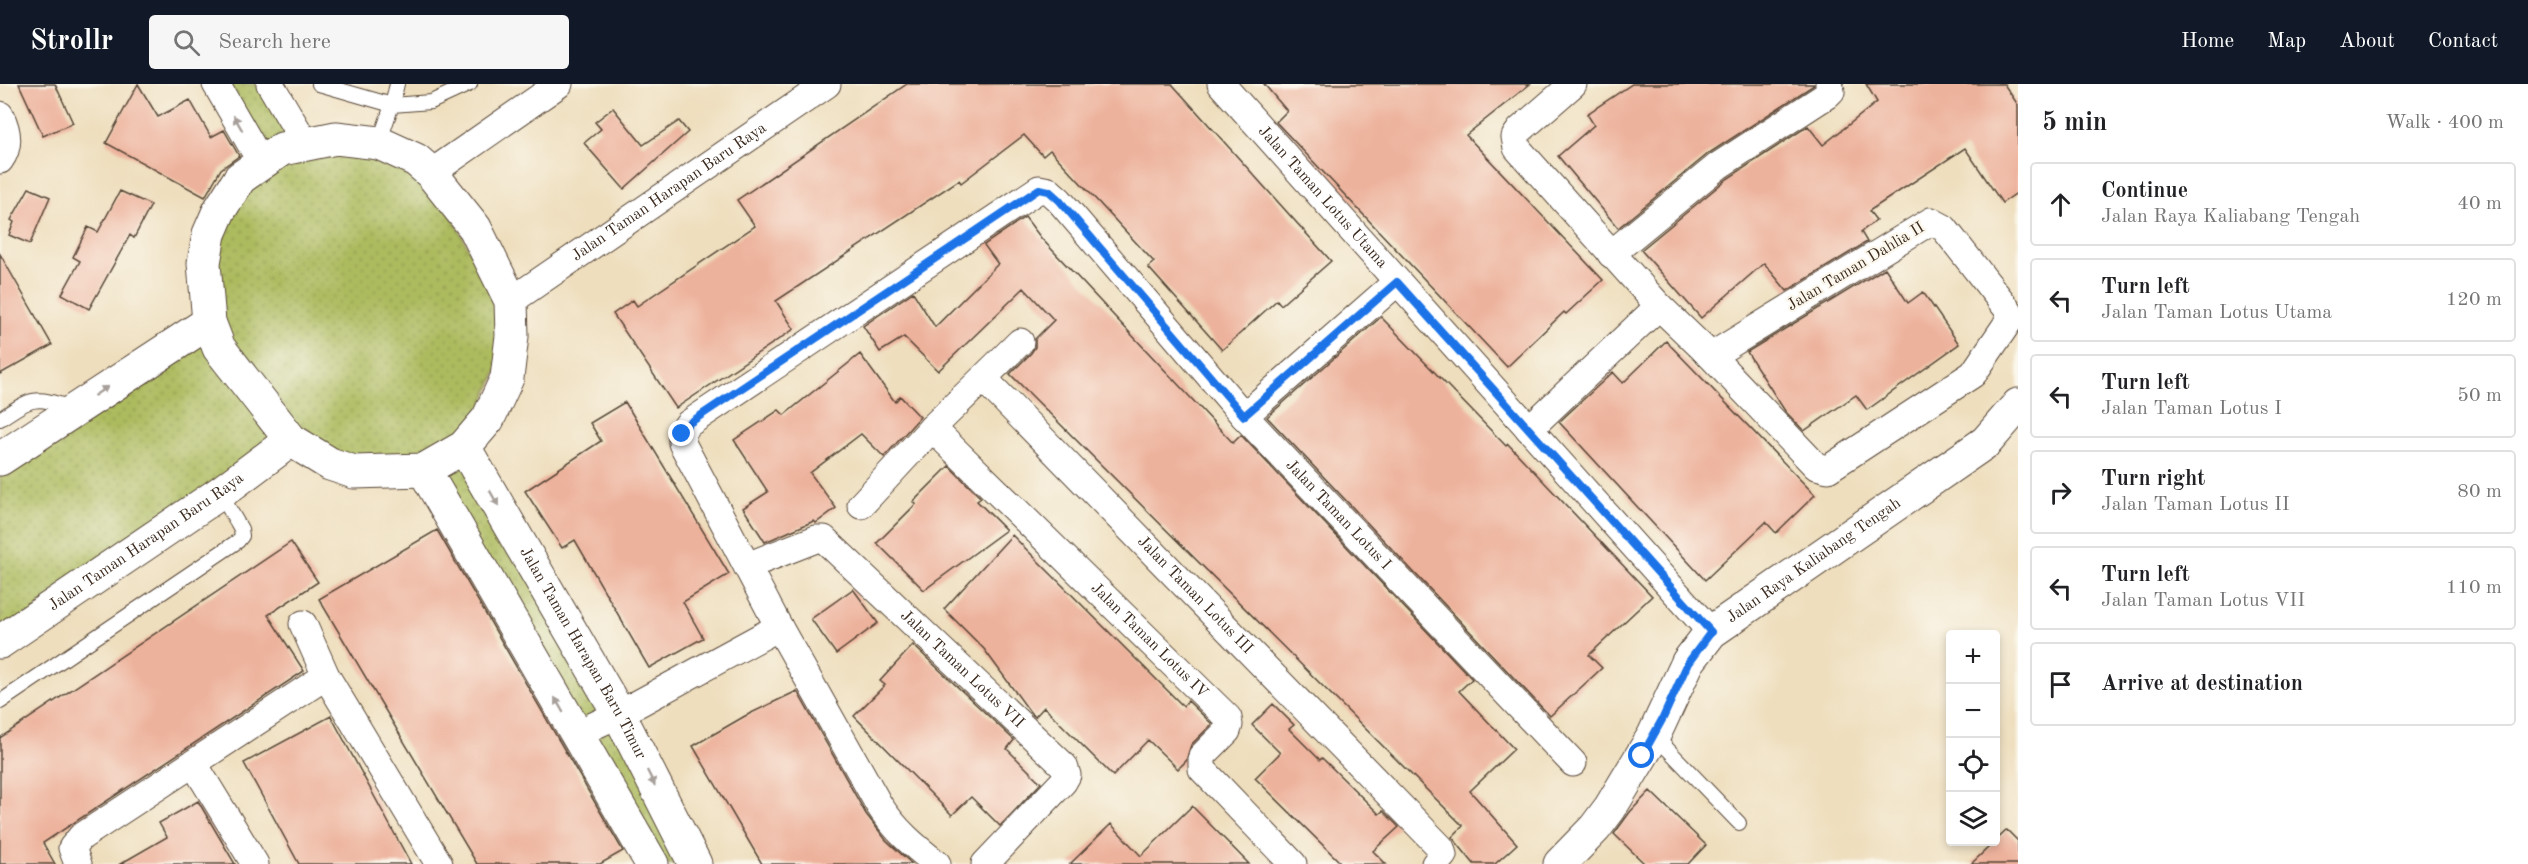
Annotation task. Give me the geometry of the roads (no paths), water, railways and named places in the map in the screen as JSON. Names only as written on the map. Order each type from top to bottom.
[{"type":"street","points":[[216,84],[261,162]]},
{"type":"street","points":[[270,84],[305,142]]},
{"type":"street","name":"Jalan Taman Harapan Baru Raya","points":[[511,301],[827,84]]},
{"type":"street","name":"Jalan Taman Lotus Utama","points":[[1221,84],[1711,632]]},
{"type":"street","points":[[1573,84],[1520,130],[1515,137],[1517,148],[1659,306],[1711,356]]},
{"type":"street","points":[[1611,254],[1718,166],[1827,95],[1831,91],[1829,84]]},
{"type":"street","points":[[431,173],[543,89]]},
{"type":"street","points":[[0,115],[7,136],[6,150],[0,160]]},
{"type":"street","points":[[336,138],[379,143],[416,160],[431,173],[475,228],[511,301],[512,336],[507,378],[488,419],[464,447],[424,470],[384,473],[354,472],[330,464],[291,440],[219,348],[209,322],[204,263],[209,234],[219,211],[240,178],[261,162],[282,149],[305,142],[336,138]]},
{"type":"street","name":"Jalan Taman Lotus I","points":[[747,566],[682,443],[682,434],[688,424],[1039,189],[1049,191],[1244,416],[1573,763]]},
{"type":"street","name":"Jalan Taman Dahlia II","points":[[1931,221],[1944,228],[2009,310],[2011,318],[1973,374],[1828,469],[1816,466],[1711,356],[1931,221]]},
{"type":"street","points":[[1244,416],[1397,282]]},
{"type":"street","points":[[1529,429],[1659,306]]},
{"type":"street","points":[[0,459],[74,408],[209,322]]},
{"type":"street","points":[[861,505],[932,428],[1020,342]]},
{"type":"street","name":"Jalan Taman Lotus III","points":[[984,379],[1441,848],[1443,855],[1435,864]]},
{"type":"street","name":"Jalan Raya Kaliabang Tengah","points":[[1560,864],[1595,828],[1654,735],[1688,663],[1711,632],[1986,442],[2018,405]]},
{"type":"street","name":"Jalan Taman Lotus IV","points":[[932,428],[1228,718],[1227,730],[1202,756],[1202,769],[1293,864]]},
{"type":"street","name":"Jalan Taman Harapan Baru Raya","points":[[0,642],[219,493],[291,440]]},
{"type":"street","name":"Jalan Taman Harapan Baru Timur","points":[[464,447],[619,714],[689,853]]},
{"type":"street","points":[[424,470],[576,734],[646,862],[689,853]]},
{"type":"street","name":"Jalan Taman Lotus VII","points":[[747,566],[816,539],[824,539],[1064,766],[1067,775],[1063,782],[985,864]]},
{"type":"street","points":[[747,566],[779,627],[890,822],[905,839],[937,864]]},
{"type":"street","points":[[303,624],[326,676],[439,864]]},
{"type":"street","points":[[576,734],[619,714],[779,627]]},
{"type":"street","points":[[76,853],[194,764],[326,676]]},
{"type":"street","points":[[194,764],[255,864]]},
{"type":"lane","points":[[319,84],[392,105],[431,102],[470,84]]},
{"type":"lane","points":[[379,143],[397,84]]},
{"type":"lane","points":[[0,419],[34,399],[74,408]]},
{"type":"lane","points":[[0,702],[238,541],[242,536],[241,529],[219,493]]},
{"type":"lane","points":[[1654,735],[1739,824]]}]
